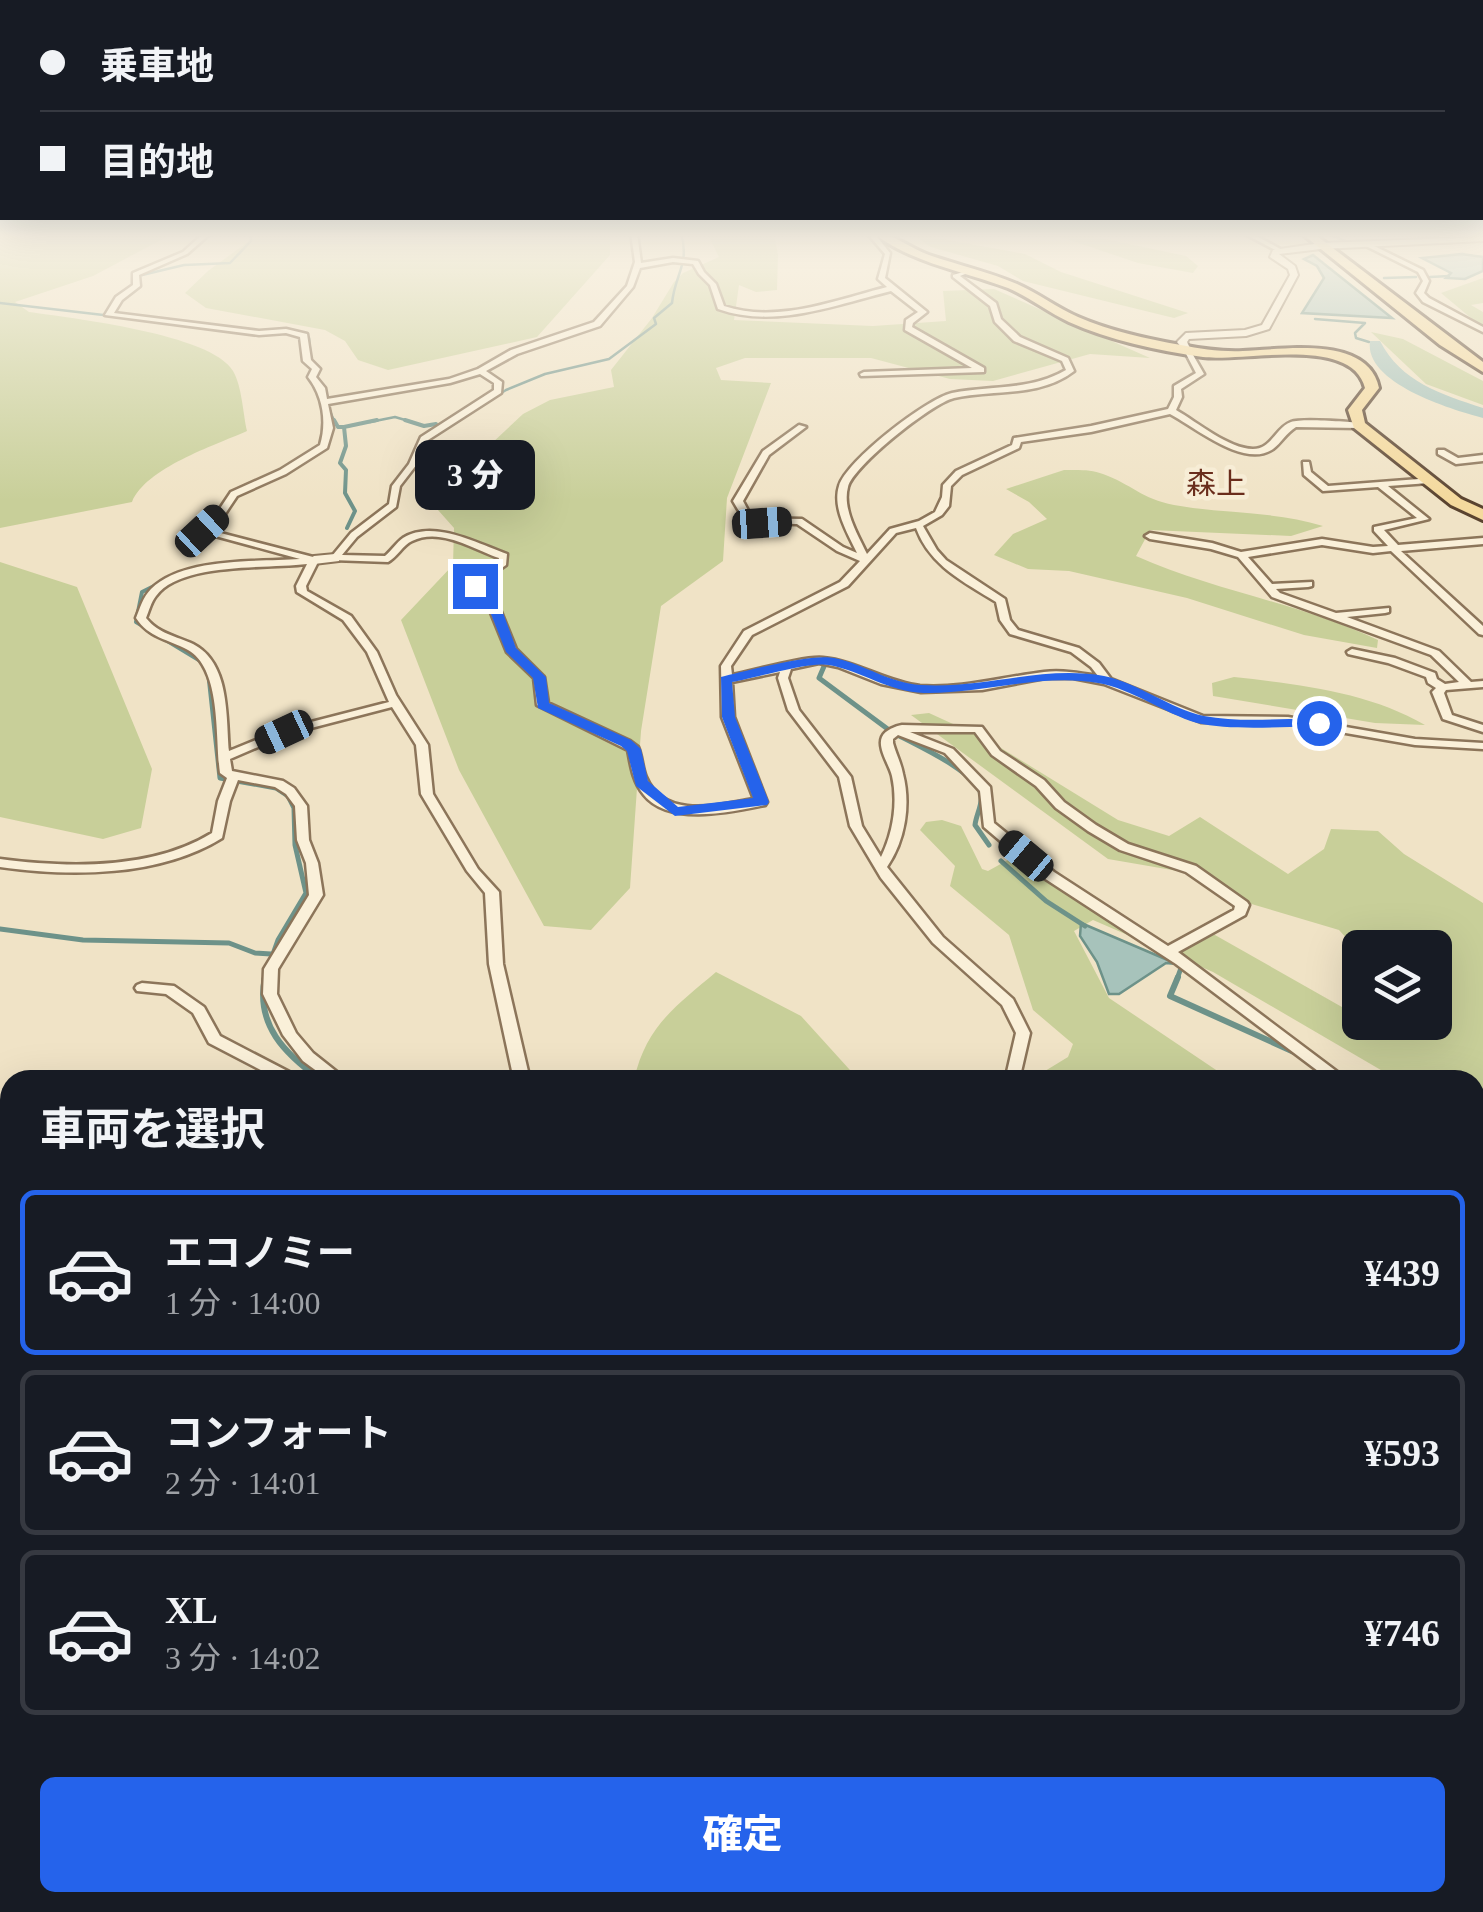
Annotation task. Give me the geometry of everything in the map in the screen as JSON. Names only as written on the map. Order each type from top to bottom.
[{"type":"main road","points":[[1082,322],[1186,350],[1242,355],[1314,350],[1348,359],[1370,380],[1372,388],[1356,410],[1359,424],[1456,502],[1483,515]]},
{"type":"main road","points":[[1420,322],[1444,342],[1483,364]]},
{"type":"street","points":[[168,322],[255,332],[286,331],[304,336],[307,361],[316,369],[312,377],[328,401],[330,432],[324,446],[283,472],[234,494],[202,531],[314,560]]},
{"type":"street","points":[[328,401],[450,381],[482,371],[514,352],[600,322]]},
{"type":"street","points":[[864,374],[981,370],[908,328],[910,322]]},
{"type":"street","points":[[865,560],[842,500],[843,481],[850,468],[936,402],[1036,384],[1070,371],[1065,360],[1017,339],[1000,322]]},
{"type":"street","points":[[1171,410],[1178,397],[1177,388],[1200,374],[1182,338],[1192,334],[1246,333],[1266,327],[1269,322]]},
{"type":"street","points":[[336,558],[354,535],[393,505],[396,486],[414,464],[424,439],[498,391],[498,382],[482,371]]},
{"type":"street","points":[[0,862],[57,869],[109,865],[160,858],[218,835],[231,781],[223,758],[216,676],[207,660],[160,634],[141,618],[156,589],[178,579],[224,567],[336,558],[382,561],[393,556],[408,538],[451,534],[478,549],[504,556],[503,563],[473,584],[492,602],[511,650],[539,677],[543,705],[634,749],[641,782],[675,811],[762,802],[728,717],[726,666],[748,633],[844,584],[893,531],[921,528],[942,510],[948,497],[947,485],[959,472],[1016,446],[1018,440],[1091,429],[1171,410],[1232,446],[1252,452],[1264,451],[1294,424],[1359,424]]},
{"type":"street","points":[[802,428],[766,452],[738,501],[749,522],[799,521],[840,549],[865,560]]},
{"type":"street","points":[[1441,452],[1456,461],[1481,460]]},
{"type":"street","points":[[1306,464],[1307,473],[1326,490],[1428,480]]},
{"type":"street","points":[[1382,485],[1424,520],[1377,529],[1483,632]]},
{"type":"street","points":[[921,528],[950,570],[1000,601],[1005,620],[1014,632],[1080,653],[1107,680]]},
{"type":"street","points":[[1150,536],[1212,546],[1240,555],[1322,542],[1394,548],[1483,541]]},
{"type":"street","points":[[1240,555],[1276,595],[1435,653],[1468,685]]},
{"type":"street","points":[[314,560],[301,586],[302,592],[352,622],[372,652],[396,703],[422,745],[427,794],[474,871],[492,892],[496,964],[520,1070]]},
{"type":"street","points":[[1268,587],[1308,584]]},
{"type":"street","points":[[1334,616],[1385,610]]},
{"type":"street","points":[[1352,652],[1404,664],[1431,675],[1432,681],[1443,687],[1483,684]]},
{"type":"street","points":[[726,680],[807,661],[831,661],[885,682],[921,689],[982,686],[1059,675],[1107,680],[1201,720],[1288,720],[1415,742],[1483,746]]},
{"type":"street","points":[[786,669],[782,678],[794,710],[845,778],[856,826],[880,867],[938,940],[1008,1002],[1022,1034],[1014,1070]]},
{"type":"street","points":[[1443,687],[1438,692],[1447,718],[1483,729]]},
{"type":"street","points":[[223,758],[284,732],[396,703]]},
{"type":"street","points":[[880,867],[886,860],[900,810],[897,771],[887,738],[896,730],[978,729],[996,753],[1040,783],[1056,801],[1092,828],[1124,847],[1190,869],[1242,905],[1240,912],[1168,952]]},
{"type":"street","points":[[896,730],[949,751],[986,790],[988,824],[1049,875],[1168,952],[1327,1070]]},
{"type":"street","points":[[231,781],[279,784],[290,790],[301,806],[303,840],[312,863],[316,895],[290,934],[268,979],[281,1024],[302,1070]]},
{"type":"street","points":[[142,988],[169,989],[199,1010],[214,1039],[295,1070]]},
{"type":"green space","points":[[0,322],[95,322],[139,330],[198,347],[220,358],[233,371],[247,431],[166,469],[151,479],[132,502],[0,528]]},
{"type":"green space","points":[[283,322],[550,322],[537,337],[388,370],[358,360],[345,341],[325,330]]},
{"type":"green space","points":[[649,322],[873,326],[1069,322],[1150,358],[1090,354],[993,381],[950,379],[871,358],[745,358],[716,368],[721,380],[771,383],[727,498],[723,561],[661,606],[641,731],[630,888],[591,930],[544,926],[459,770],[401,620],[453,565],[454,528],[430,501],[523,414],[550,400],[614,387],[611,370]]},
{"type":"green space","points":[[1371,332],[1403,339],[1483,381],[1483,405],[1426,384]]},
{"type":"green space","points":[[1064,470],[1098,472],[1174,505],[1323,526],[1291,536],[1150,530],[1136,556],[1348,627],[1378,640],[1377,648],[1304,635],[1187,598],[1069,571],[1028,569],[994,555],[1013,534],[1047,519],[1029,502],[1006,489]]},
{"type":"green space","points":[[0,562],[77,587],[152,769],[141,828],[103,839],[0,817]]},
{"type":"green space","points":[[1234,677],[1357,697],[1425,725],[1375,723],[1213,696],[1212,683]]},
{"type":"green space","points":[[929,713],[988,740],[1118,820],[1169,836],[1200,817],[1288,874],[1324,849],[1331,829],[1378,831],[1404,854],[1483,903],[1483,1070],[1381,1070],[1213,972],[1093,920],[1074,931],[1109,998],[1216,1070],[1047,1070],[1068,1057],[1073,1044],[1033,1010],[1009,935],[950,886],[955,866],[920,830],[926,822],[942,820],[961,826],[982,869],[988,871],[1017,855],[1175,951],[1200,936],[1215,935],[1342,1007],[1342,1040],[1452,1040],[1452,930],[1342,930],[1342,933],[1248,903],[1201,875],[1108,859],[911,715]]},
{"type":"green space","points":[[716,972],[801,1016],[850,1070],[637,1070],[646,1045],[676,1007]]},
{"type":"water","points":[[1081,923],[1177,964],[1166,963],[1119,994],[1109,994],[1097,962],[1080,936]]},
{"type":"waterway","points":[[474,410],[506,390],[545,374],[609,359],[655,322]]},
{"type":"waterway","points":[[1355,322],[1365,323],[1355,333],[1356,338],[1369,342]]},
{"type":"waterway","points":[[285,330],[309,338],[311,360],[320,369],[316,375],[335,421]]},
{"type":"waterway","points":[[1375,344],[1380,360],[1420,392],[1483,413]]},
{"type":"waterway","points":[[370,422],[395,417],[412,422]]},
{"type":"waterway","points":[[344,427],[377,420]]},
{"type":"waterway","points":[[405,420],[424,426],[436,424]]},
{"type":"waterway","points":[[335,421],[338,427],[344,427]]},
{"type":"waterway","points":[[344,427],[346,446],[340,463],[346,470],[345,493],[355,511],[347,528]]},
{"type":"waterway","points":[[164,581],[142,592],[136,622],[202,662]]},
{"type":"waterway","points":[[825,664],[819,678],[889,730]]},
{"type":"waterway","points":[[209,676],[220,778],[276,788],[288,796],[294,808],[295,845],[306,893],[278,940],[264,979]]},
{"type":"waterway","points":[[896,734],[944,759],[976,785],[981,798],[975,825],[989,845]]},
{"type":"waterway","points":[[1001,861],[1046,901],[1085,926]]},
{"type":"waterway","points":[[0,929],[83,940],[229,943],[255,953],[271,954]]},
{"type":"waterway","points":[[1177,963],[1181,968],[1177,979]]},
{"type":"waterway","points":[[265,977],[264,1010],[269,1024],[285,1049],[308,1070]]},
{"type":"waterway","points":[[1178,977],[1170,996],[1294,1052]]},
{"type":"district","name":"森上","points":[[1216,483]]},
{"type":"route","points":[[475,586],[492,602],[502,636],[511,650],[539,677],[543,705],[634,749],[641,782],[648,792],[675,811],[762,802],[728,717],[726,680],[807,661],[831,661],[885,682],[921,689],[982,686],[1059,675],[1107,680],[1125,691],[1201,720],[1319,723]]}]
